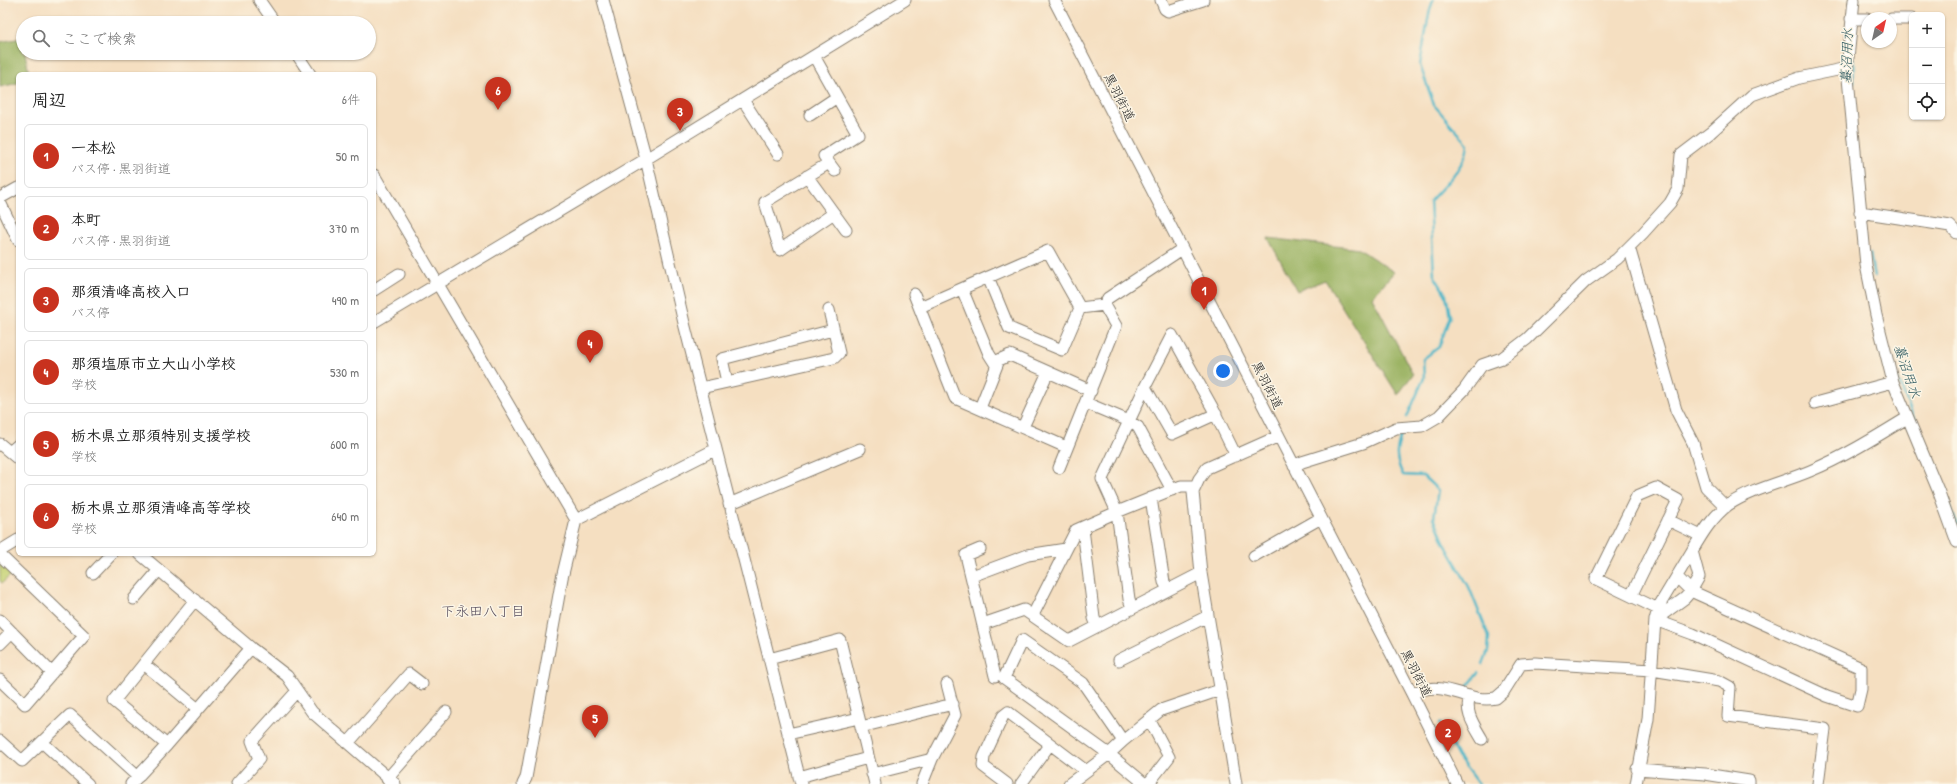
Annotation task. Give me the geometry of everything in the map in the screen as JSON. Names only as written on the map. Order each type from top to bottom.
[{"type":"street","points":[[259,0],[270,16]]},
{"type":"street","points":[[603,0],[646,159],[700,388],[800,780],[868,758]]},
{"type":"street","points":[[376,318],[646,159],[905,0]]},
{"type":"street","name":"黒羽街道","points":[[1054,0],[1457,784]]},
{"type":"street","points":[[1161,0],[1165,9],[1168,11],[1203,0]]},
{"type":"street","points":[[1854,0],[1858,19],[1847,68],[1866,265],[1876,316],[1893,382],[1938,490],[1957,542]]},
{"type":"street","points":[[1897,19],[1909,19]]},
{"type":"street","points":[[814,56],[858,134],[824,156],[832,167],[807,176],[765,202],[780,250],[834,213]]},
{"type":"street","points":[[301,60],[309,72]]},
{"type":"street","points":[[1294,466],[1302,462],[1362,443],[1396,428],[1422,426],[1438,416],[1464,390],[1482,365],[1502,358],[1527,339],[1586,281],[1617,259],[1670,203],[1678,189],[1678,171],[1681,155],[1710,133],[1752,96],[1799,78],[1847,68]]},
{"type":"street","points":[[810,115],[838,97]]},
{"type":"street","points":[[743,100],[778,154]]},
{"type":"street","points":[[807,176],[846,230]]},
{"type":"street","points":[[376,178],[576,520],[562,578],[526,778],[523,784]]},
{"type":"street","points":[[0,198],[16,189]]},
{"type":"street","points":[[0,202],[16,236]]},
{"type":"street","points":[[1860,212],[1950,226],[1957,233]]},
{"type":"street","points":[[1629,247],[1676,410],[1693,443],[1706,487],[1726,507]]},
{"type":"street","points":[[1104,305],[1108,298],[1182,250]]},
{"type":"street","points":[[920,307],[1048,251],[1080,308]]},
{"type":"street","points":[[376,289],[399,274]]},
{"type":"street","points":[[988,277],[1009,328],[1062,350],[1080,308]]},
{"type":"street","points":[[962,289],[989,354],[996,365]]},
{"type":"street","points":[[914,294],[955,398],[1066,447]]},
{"type":"street","points":[[1080,308],[1104,305]]},
{"type":"street","points":[[1059,468],[1066,447],[1091,391],[1116,326],[1104,305]]},
{"type":"street","points":[[700,388],[834,358],[839,353],[829,310]]},
{"type":"street","points":[[727,382],[722,359],[833,330]]},
{"type":"street","points":[[1132,608],[1129,599],[1117,512],[1102,479],[1145,387],[1172,334],[1216,414],[1236,456]]},
{"type":"street","points":[[980,408],[996,365],[999,360],[1010,355],[1091,391]]},
{"type":"street","points":[[1023,427],[1048,372]]},
{"type":"street","points":[[1815,403],[1893,382]]},
{"type":"street","points":[[1145,387],[1172,434],[1216,414]]},
{"type":"street","points":[[1086,403],[1138,426],[1172,490]]},
{"type":"street","points":[[1636,784],[1637,769],[1648,719],[1655,620],[1658,609],[1701,536],[1717,515],[1726,507],[1767,487],[1811,471],[1856,448],[1907,418]]},
{"type":"street","points":[[1236,784],[1201,573],[1193,498],[1195,486],[1207,468],[1279,436]]},
{"type":"street","points":[[0,444],[15,452]]},
{"type":"street","points":[[576,520],[716,449]]},
{"type":"street","points":[[729,504],[860,449]]},
{"type":"street","points":[[1033,615],[1076,530],[1181,486],[1195,486]]},
{"type":"street","points":[[1631,596],[1678,500],[1656,488],[1637,496],[1596,579],[1631,596],[1658,609]]},
{"type":"street","points":[[1151,498],[1164,582],[1168,589]]},
{"type":"street","points":[[1254,556],[1321,518]]},
{"type":"street","points":[[1668,520],[1701,536]]},
{"type":"street","points":[[1083,528],[1094,618],[1097,626]]},
{"type":"street","points":[[0,551],[16,541]]},
{"type":"street","points":[[980,549],[966,555],[995,676]]},
{"type":"street","points":[[972,576],[1028,555],[1066,549]]},
{"type":"street","points":[[1655,620],[1691,591],[1699,577],[1692,551]]},
{"type":"street","points":[[0,555],[84,636],[26,704],[0,680]]},
{"type":"street","points":[[93,573],[109,556]]},
{"type":"street","points":[[142,556],[286,676],[312,712],[391,782],[446,712]]},
{"type":"street","points":[[134,599],[159,570]]},
{"type":"street","points":[[983,624],[1024,610],[1069,642],[1097,626],[1201,573]]},
{"type":"street","points":[[1655,620],[1694,634],[1827,696],[1857,706],[1861,689],[1861,668],[1691,591],[1677,577]]},
{"type":"street","points":[[167,745],[114,701],[195,600]]},
{"type":"street","points":[[1119,660],[1208,616]]},
{"type":"street","points":[[0,620],[52,673]]},
{"type":"street","points":[[0,644],[12,632]]},
{"type":"street","points":[[769,659],[840,640],[874,779],[932,759]]},
{"type":"street","points":[[1122,741],[1083,684],[1022,640],[1004,678],[1109,754],[1145,784]]},
{"type":"street","points":[[0,741],[22,761],[70,716],[134,781],[251,648]]},
{"type":"street","points":[[1412,694],[1430,687],[1490,700],[1496,698],[1504,691],[1521,664],[1535,663],[1652,670],[1719,681],[1730,687],[1728,716],[1825,729],[1818,784]]},
{"type":"street","points":[[144,664],[198,709]]},
{"type":"street","points":[[348,743],[409,674],[422,684]]},
{"type":"street","points":[[922,784],[932,759],[955,715],[947,684]]},
{"type":"street","points":[[1071,783],[1109,754],[1122,741],[1161,710],[1220,690]]},
{"type":"street","points":[[237,784],[259,759],[252,741],[298,691]]},
{"type":"street","points":[[1470,696],[1467,705],[1468,711],[1482,739]]},
{"type":"street","points":[[788,734],[952,704]]},
{"type":"street","points":[[1007,784],[983,766],[984,757],[1003,716],[1008,712],[1086,771]]},
{"type":"street","points":[[1148,784],[1169,757],[1149,719]]},
{"type":"street","points":[[42,742],[88,784]]},
{"type":"street","points":[[1021,784],[1050,744]]},
{"type":"street","points":[[1637,769],[1705,774],[1749,781],[1749,784]]},
{"type":"green space","points":[[16,39],[16,60],[26,60],[29,72],[16,72],[16,83],[0,87],[0,42]]},
{"type":"green space","points":[[1268,238],[1359,249],[1394,272],[1372,297],[1413,374],[1398,395],[1325,280],[1297,291]]},
{"type":"green space","points":[[0,560],[14,572],[2,583],[0,581]]},
{"type":"waterway","points":[[1407,417],[1424,378],[1423,359],[1439,347],[1450,316],[1446,295],[1434,275],[1430,201],[1459,167],[1468,144],[1434,105],[1420,65],[1433,0]]},
{"type":"waterway","name":"蟇沼用水","points":[[1853,58],[1854,83]]},
{"type":"waterway","name":"蟇沼用水","points":[[1870,254],[1874,277]]},
{"type":"waterway","name":"蟇沼用水","points":[[1896,375],[1933,465]]},
{"type":"waterway","points":[[1402,432],[1398,444],[1397,458],[1403,475],[1423,476],[1438,490],[1434,518],[1445,544],[1469,587],[1489,637],[1488,651],[1483,664]]},
{"type":"waterway","name":"蟇沼用水","points":[[1946,495],[1957,525]]},
{"type":"waterway","points":[[1464,691],[1478,673]]},
{"type":"waterway","points":[[1440,723],[1458,757],[1478,784]]},
{"type":"place","name":"栃木県立那須清峰高等学校","points":[[498,110]]},
{"type":"place","name":"那須清峰高校入口","points":[[680,131]]},
{"type":"place","name":"一本松","points":[[1204,310]]},
{"type":"place","name":"那須塩原市立大山小学校","points":[[590,363]]},
{"type":"place","name":"栃木県立那須特別支援学校","points":[[595,738]]},
{"type":"place","name":"本町","points":[[1448,752]]},
{"type":"district","name":"下永田八丁目","points":[[483,610]]}]
